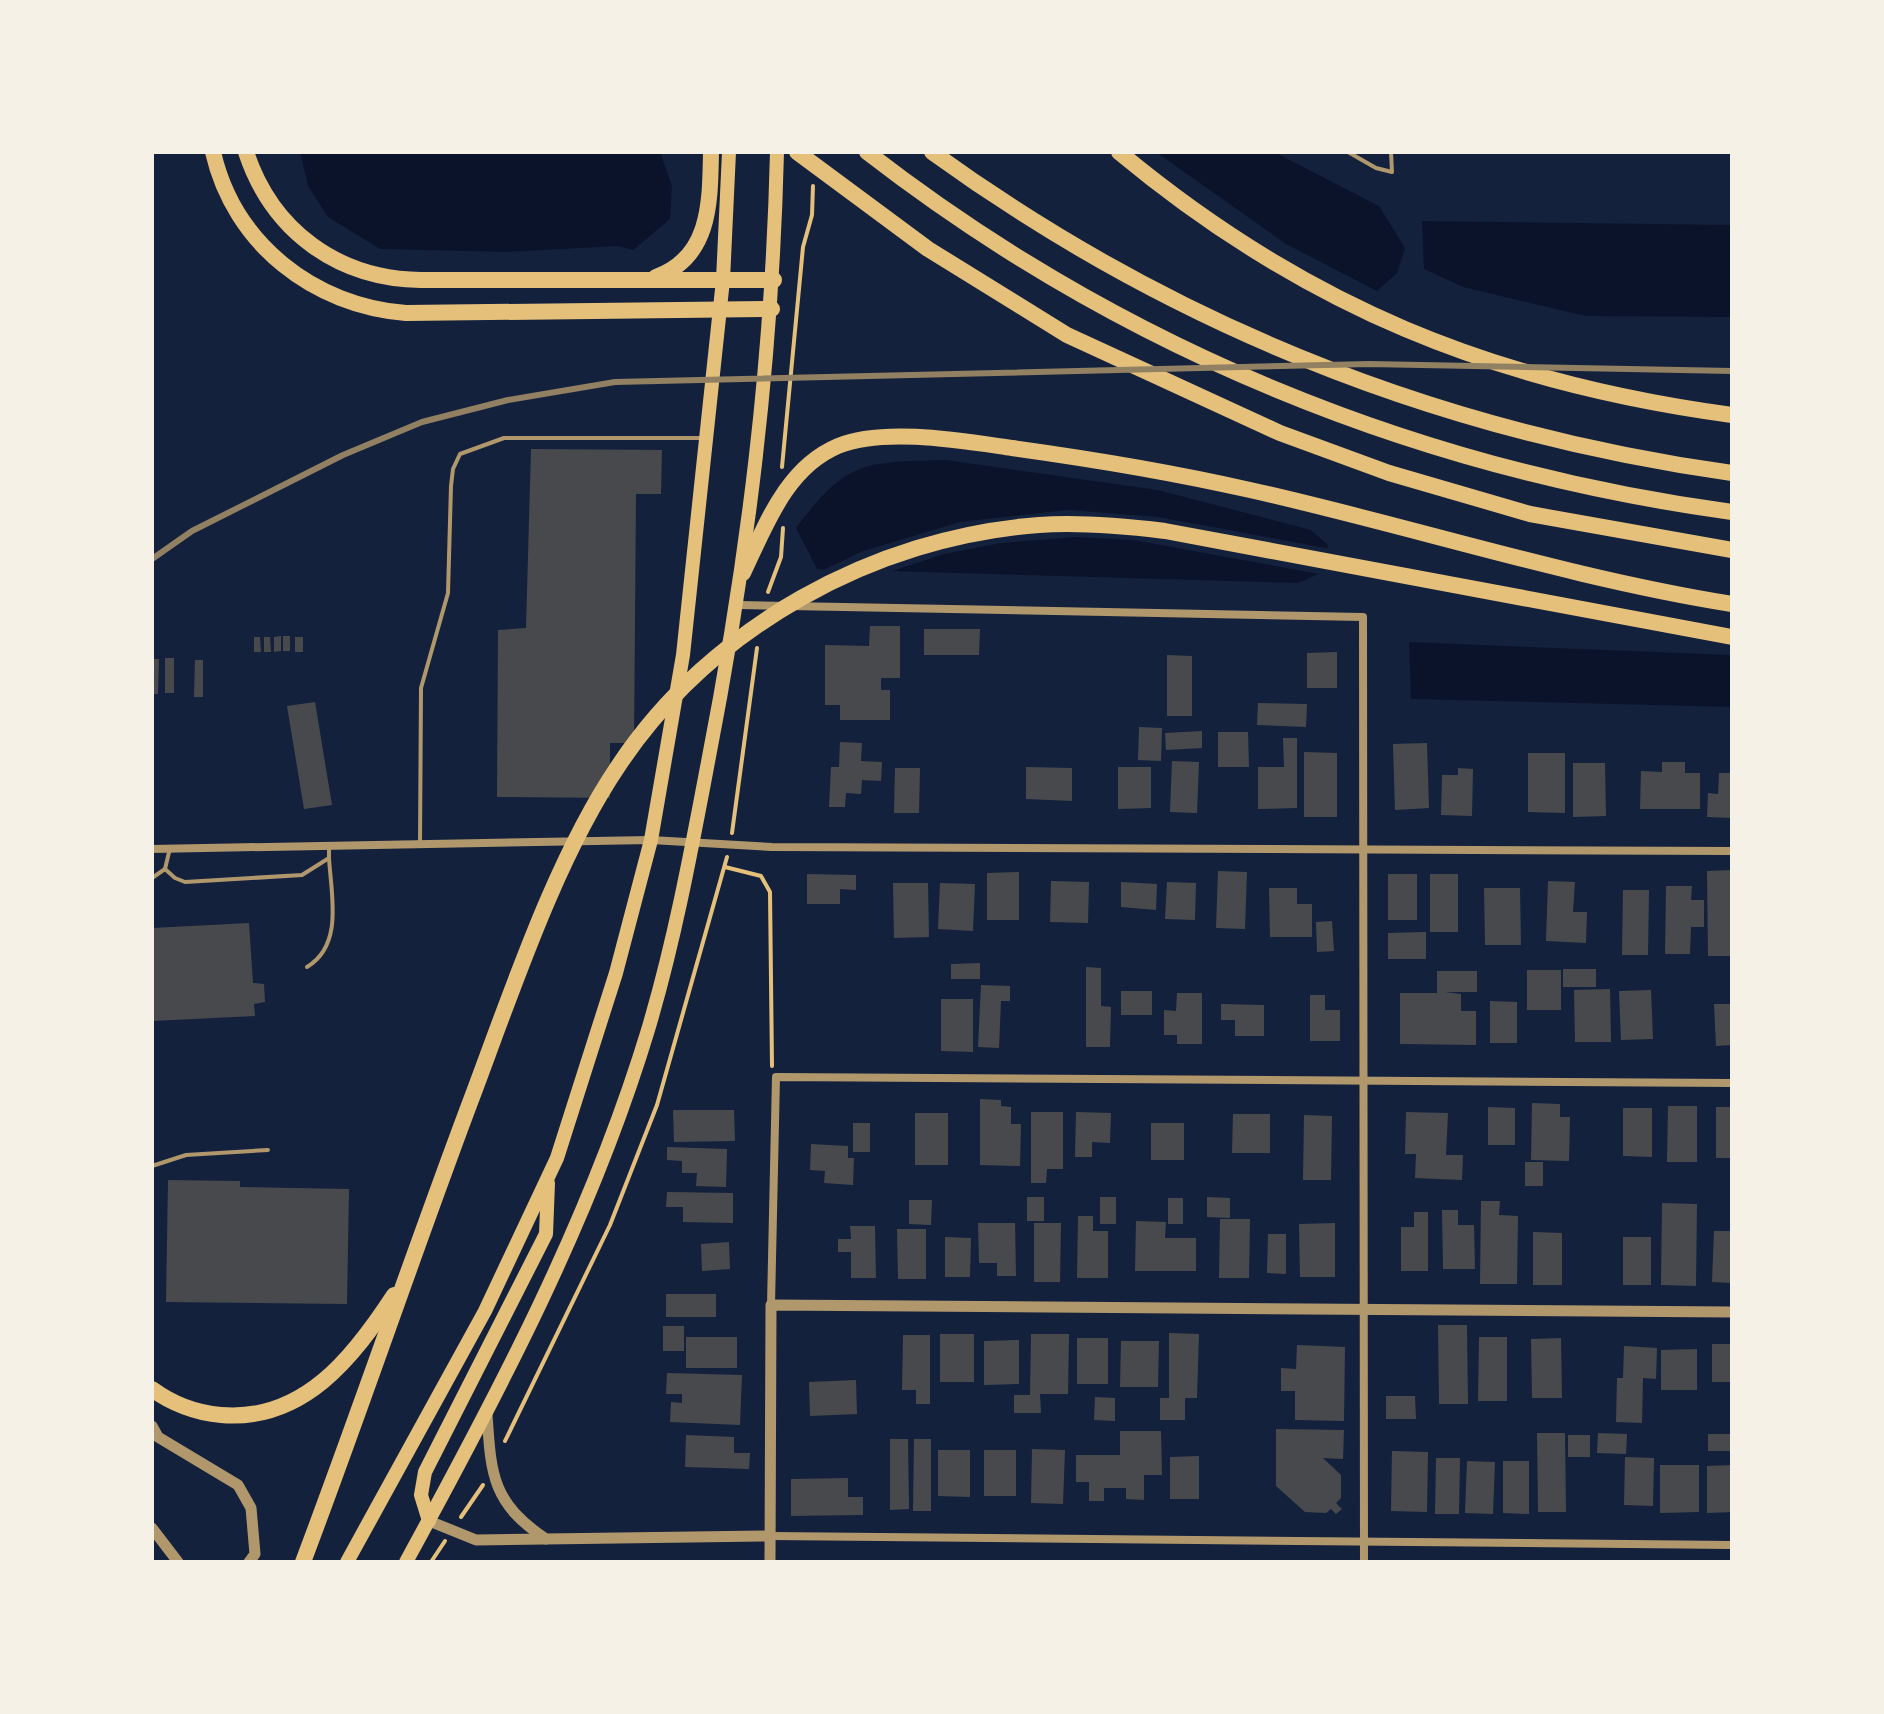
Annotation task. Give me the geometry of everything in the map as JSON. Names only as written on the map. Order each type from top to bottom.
[{"type":"highway","points":[[213,152],[234,207],[268,252],[320,290],[353,304],[406,313],[772,309]]},
{"type":"highway","points":[[246,152],[258,182],[286,223],[321,254],[353,269],[403,280],[774,280]]},
{"type":"highway","points":[[647,280],[684,262],[702,236],[711,152]]},
{"type":"highway","points":[[797,152],[928,249],[1067,335],[1237,415],[1326,450],[1530,514],[1732,550]]},
{"type":"highway","points":[[867,152],[975,230],[1068,288],[1164,340],[1256,383],[1395,437],[1485,464],[1583,488],[1732,512]]},
{"type":"highway","points":[[932,152],[1044,229],[1198,313],[1287,354],[1547,440],[1732,473]]},
{"type":"highway","points":[[1119,152],[1200,217],[1294,277],[1399,328],[1476,357],[1597,390],[1732,415]]},
{"type":"highway","points":[[743,573],[780,499],[809,464],[838,446],[889,437],[978,444],[1111,462],[1250,490],[1598,578],[1732,604]]},
{"type":"highway","points":[[303,1562],[378,1361],[401,1284],[494,1039],[584,824],[619,765],[661,711],[719,655],[768,618],[815,590],[870,565],[947,540],[1040,525],[1101,525],[1165,531],[1732,637]]},
{"type":"highway","points":[[152,1389],[177,1404],[214,1414],[255,1414],[295,1402],[340,1368],[401,1284]]},
{"type":"main road","points":[[347,1562],[485,1311],[549,1175],[589,1066],[651,840],[683,655],[723,280],[729,152]]},
{"type":"main road","points":[[406,1562],[487,1414],[583,1209],[648,1028],[693,843],[739,605],[772,309],[777,152]]},
{"type":"main road","points":[[429,1521],[421,1495],[425,1472],[546,1234],[549,1175]]},
{"type":"street","points":[[739,605],[1363,617],[1364,1562]]},
{"type":"street","points":[[152,849],[651,840],[788,847],[1732,851]]},
{"type":"street","points":[[770,1562],[776,1077],[1732,1083]]},
{"type":"street","points":[[771,1305],[1732,1312]]},
{"type":"street","points":[[487,1414],[491,1469],[510,1510],[546,1540]]},
{"type":"street","points":[[152,1426],[158,1437],[238,1485],[251,1508],[255,1554],[249,1562]]},
{"type":"street","points":[[429,1521],[450,1533],[476,1540],[770,1536],[1732,1545]]},
{"type":"street","points":[[152,1528],[178,1562]]},
{"type":"lane","points":[[1348,152],[1376,168],[1392,172],[1391,152]]},
{"type":"lane","points":[[420,844],[421,688],[448,593],[451,486],[453,469],[460,454],[504,438],[704,438]]},
{"type":"lane","points":[[307,967],[317,961],[331,939],[329,846]]},
{"type":"lane","points":[[152,878],[165,869],[170,848]]},
{"type":"lane","points":[[165,869],[185,882],[302,875],[329,858]]},
{"type":"lane","points":[[152,1166],[186,1155],[268,1150]]},
{"type":"path","points":[[431,1562],[491,1469],[610,1225],[657,1105],[725,867],[761,876],[770,892],[771,1065],[776,1077]]},
{"type":"water","points":[[300,152],[660,152],[672,186],[670,219],[633,250],[617,246],[507,252],[380,249],[328,217],[308,186]]},
{"type":"water","points":[[1156,152],[1274,152],[1379,206],[1405,248],[1397,273],[1377,291],[1286,244]]},
{"type":"water","points":[[1422,221],[1732,225],[1732,317],[1585,316],[1463,287],[1424,269]]},
{"type":"water","points":[[946,460],[1158,490],[1311,530],[1328,545],[1323,572],[1298,583],[817,569],[796,528],[829,489],[859,469],[876,464]]},
{"type":"water","points":[[1409,642],[1732,655],[1732,707],[1411,699]]},
{"type":"pier","points":[[1068,510],[1158,517],[1331,549],[1325,575],[1133,540],[1076,537],[1001,543],[944,554],[880,575],[817,573],[863,551],[960,522]]},
{"type":"building","points":[[531,449],[662,450],[661,494],[636,494],[634,743],[610,743],[610,798],[497,797],[498,630],[526,628]]},
{"type":"building","points":[[870,626],[900,626],[900,678],[881,678],[881,690],[890,690],[890,720],[840,720],[840,705],[825,705],[825,645],[869,646]]},
{"type":"building","points":[[924,629],[980,629],[979,655],[924,655]]},
{"type":"building","points":[[281,636],[281,651],[274,652],[274,637]]},
{"type":"building","points":[[283,636],[290,636],[290,651],[283,651]]},
{"type":"building","points":[[254,637],[260,637],[261,652],[254,652]]},
{"type":"building","points":[[264,637],[270,637],[271,652],[264,652]]},
{"type":"building","points":[[295,637],[303,637],[303,652],[295,652]]},
{"type":"building","points":[[1337,652],[1337,688],[1307,688],[1307,653]]},
{"type":"building","points":[[1167,655],[1192,656],[1192,716],[1167,716]]},
{"type":"building","points":[[165,658],[174,658],[174,693],[165,693]]},
{"type":"building","points":[[152,659],[159,659],[158,694],[152,694]]},
{"type":"building","points":[[195,660],[203,660],[203,697],[194,697]]},
{"type":"building","points":[[315,702],[332,805],[304,809],[287,706]]},
{"type":"building","points":[[1258,703],[1307,704],[1306,727],[1257,725]]},
{"type":"building","points":[[1139,727],[1162,728],[1161,761],[1138,760]]},
{"type":"building","points":[[1202,731],[1202,748],[1166,750],[1165,733]]},
{"type":"building","points":[[1218,732],[1248,732],[1249,767],[1218,767]]},
{"type":"building","points":[[1283,738],[1297,738],[1297,808],[1258,809],[1258,767],[1284,767]]},
{"type":"building","points":[[840,742],[862,743],[861,761],[882,762],[881,781],[862,780],[861,794],[846,793],[845,807],[829,807],[831,767],[839,767]]},
{"type":"building","points":[[1427,743],[1429,808],[1395,810],[1393,744]]},
{"type":"building","points":[[1304,752],[1337,753],[1337,817],[1304,817]]},
{"type":"building","points":[[1528,753],[1565,753],[1565,813],[1528,812]]},
{"type":"building","points":[[1172,761],[1199,762],[1197,813],[1170,812]]},
{"type":"building","points":[[1662,762],[1685,762],[1685,773],[1700,773],[1700,809],[1640,809],[1641,771],[1662,772]]},
{"type":"building","points":[[1573,763],[1605,763],[1606,816],[1573,817]]},
{"type":"building","points":[[1026,767],[1072,768],[1072,801],[1026,799]]},
{"type":"building","points":[[1118,767],[1151,767],[1151,808],[1118,809]]},
{"type":"building","points":[[895,768],[920,768],[919,813],[894,813]]},
{"type":"building","points":[[1458,768],[1473,769],[1472,816],[1441,815],[1442,775],[1458,775]]},
{"type":"building","points":[[1719,773],[1732,773],[1732,818],[1707,817],[1708,793],[1718,794]]},
{"type":"building","points":[[1732,870],[1732,956],[1708,956],[1707,871]]},
{"type":"building","points":[[1218,871],[1247,872],[1245,929],[1216,928]]},
{"type":"building","points":[[1019,872],[1019,920],[987,920],[987,873]]},
{"type":"building","points":[[807,874],[856,875],[856,890],[840,889],[840,904],[807,904]]},
{"type":"building","points":[[1388,874],[1417,874],[1417,920],[1388,920]]},
{"type":"building","points":[[1430,874],[1458,874],[1458,932],[1430,932]]},
{"type":"building","points":[[1051,881],[1089,882],[1088,923],[1050,922]]},
{"type":"building","points":[[1548,881],[1575,882],[1573,912],[1587,912],[1586,943],[1546,941]]},
{"type":"building","points":[[1121,882],[1157,884],[1156,910],[1121,907]]},
{"type":"building","points":[[1167,882],[1196,883],[1195,920],[1165,919]]},
{"type":"building","points":[[893,883],[928,883],[929,937],[894,938]]},
{"type":"building","points":[[940,883],[975,884],[973,931],[938,929]]},
{"type":"building","points":[[1666,886],[1692,886],[1691,900],[1704,900],[1704,927],[1691,927],[1690,954],[1665,954]]},
{"type":"building","points":[[1269,888],[1297,888],[1297,904],[1312,904],[1312,937],[1270,937]]},
{"type":"building","points":[[1484,888],[1520,888],[1521,945],[1485,945]]},
{"type":"building","points":[[1623,890],[1649,890],[1648,955],[1622,955]]},
{"type":"building","points":[[1332,921],[1334,951],[1317,952],[1316,922]]},
{"type":"building","points":[[249,923],[253,983],[264,984],[265,1002],[254,1004],[255,1016],[152,1021],[152,928]]},
{"type":"building","points":[[1426,932],[1426,959],[1388,959],[1388,933]]},
{"type":"building","points":[[980,963],[980,979],[951,979],[951,964]]},
{"type":"building","points":[[1086,967],[1101,968],[1101,1006],[1111,1007],[1110,1047],[1086,1047]]},
{"type":"building","points":[[1563,969],[1596,969],[1596,987],[1563,987]]},
{"type":"building","points":[[1527,970],[1561,970],[1561,1010],[1527,1010]]},
{"type":"building","points":[[1437,971],[1477,971],[1477,992],[1445,992],[1461,994],[1461,1011],[1476,1011],[1476,1045],[1400,1044],[1400,993],[1437,993]]},
{"type":"building","points":[[981,985],[1010,986],[1010,1001],[1001,1001],[999,1048],[978,1047]]},
{"type":"building","points":[[1610,989],[1611,1042],[1575,1042],[1574,990]]},
{"type":"building","points":[[1651,990],[1653,1039],[1621,1040],[1619,991]]},
{"type":"building","points":[[1121,991],[1152,991],[1152,1015],[1121,1015]]},
{"type":"building","points":[[1177,993],[1202,993],[1202,1044],[1177,1044],[1177,1035],[1164,1035],[1164,1010],[1176,1011]]},
{"type":"building","points":[[1310,995],[1325,995],[1325,1010],[1340,1010],[1340,1041],[1310,1041]]},
{"type":"building","points":[[941,999],[973,999],[973,1052],[941,1051]]},
{"type":"building","points":[[1490,1001],[1517,1002],[1517,1043],[1490,1043]]},
{"type":"building","points":[[1221,1004],[1264,1005],[1264,1036],[1235,1036],[1235,1020],[1221,1020]]},
{"type":"building","points":[[1714,1004],[1732,1004],[1732,1045],[1716,1046]]},
{"type":"building","points":[[980,1099],[1001,1100],[1001,1106],[1011,1107],[1011,1124],[1021,1124],[1020,1166],[980,1165]]},
{"type":"building","points":[[1532,1103],[1560,1104],[1560,1117],[1570,1117],[1569,1161],[1531,1160]]},
{"type":"building","points":[[1668,1106],[1697,1106],[1697,1162],[1667,1162]]},
{"type":"building","points":[[1488,1107],[1515,1108],[1515,1145],[1488,1145]]},
{"type":"building","points":[[1716,1107],[1732,1107],[1732,1158],[1716,1158]]},
{"type":"building","points":[[1623,1108],[1652,1108],[1652,1157],[1623,1156]]},
{"type":"building","points":[[673,1110],[734,1110],[735,1141],[674,1142]]},
{"type":"building","points":[[1031,1112],[1063,1112],[1063,1169],[1047,1169],[1046,1183],[1031,1183]]},
{"type":"building","points":[[1076,1112],[1111,1113],[1110,1143],[1092,1142],[1092,1157],[1075,1157]]},
{"type":"building","points":[[1406,1112],[1448,1113],[1446,1155],[1463,1155],[1462,1180],[1415,1178],[1416,1154],[1405,1154]]},
{"type":"building","points":[[915,1113],[948,1113],[948,1165],[915,1165]]},
{"type":"building","points":[[1233,1114],[1270,1114],[1270,1153],[1232,1153]]},
{"type":"building","points":[[1304,1115],[1332,1116],[1331,1180],[1303,1180]]},
{"type":"building","points":[[853,1123],[870,1123],[870,1152],[853,1152]]},
{"type":"building","points":[[1151,1123],[1184,1123],[1184,1160],[1151,1160]]},
{"type":"building","points":[[811,1144],[848,1146],[848,1158],[854,1158],[853,1185],[824,1183],[825,1171],[810,1170]]},
{"type":"building","points":[[667,1147],[727,1149],[726,1187],[696,1186],[697,1173],[682,1173],[682,1161],[667,1160]]},
{"type":"building","points":[[1525,1162],[1543,1162],[1543,1186],[1525,1186]]},
{"type":"building","points":[[168,1180],[240,1181],[240,1187],[349,1189],[347,1304],[166,1302]]},
{"type":"building","points":[[667,1192],[733,1193],[733,1223],[683,1222],[683,1207],[666,1207]]},
{"type":"building","points":[[1027,1197],[1044,1197],[1044,1221],[1027,1221]]},
{"type":"building","points":[[1100,1197],[1116,1197],[1116,1224],[1100,1224]]},
{"type":"building","points":[[1207,1197],[1230,1198],[1230,1218],[1207,1217]]},
{"type":"building","points":[[1168,1198],[1183,1198],[1183,1224],[1168,1224]]},
{"type":"building","points":[[909,1200],[932,1200],[931,1225],[909,1224]]},
{"type":"building","points":[[1481,1201],[1500,1201],[1499,1215],[1518,1216],[1517,1284],[1480,1284]]},
{"type":"building","points":[[1662,1203],[1697,1204],[1696,1286],[1661,1285]]},
{"type":"building","points":[[1442,1210],[1458,1210],[1458,1225],[1474,1225],[1475,1269],[1443,1269]]},
{"type":"building","points":[[1414,1212],[1428,1212],[1428,1271],[1401,1271],[1401,1227],[1414,1227]]},
{"type":"building","points":[[1078,1216],[1093,1216],[1093,1231],[1108,1231],[1108,1278],[1077,1278]]},
{"type":"building","points":[[1220,1219],[1250,1219],[1249,1278],[1219,1278]]},
{"type":"building","points":[[1136,1221],[1166,1222],[1165,1238],[1196,1238],[1196,1271],[1135,1271]]},
{"type":"building","points":[[978,1223],[1015,1223],[1016,1276],[997,1276],[997,1263],[979,1263]]},
{"type":"building","points":[[1034,1223],[1061,1223],[1060,1282],[1034,1282]]},
{"type":"building","points":[[1335,1223],[1335,1277],[1300,1277],[1299,1224]]},
{"type":"building","points":[[850,1226],[875,1226],[876,1278],[851,1278],[851,1252],[838,1252],[838,1239],[851,1239]]},
{"type":"building","points":[[897,1229],[926,1229],[926,1279],[898,1279]]},
{"type":"building","points":[[1714,1231],[1732,1231],[1732,1283],[1712,1282]]},
{"type":"building","points":[[1533,1232],[1562,1233],[1562,1285],[1533,1285]]},
{"type":"building","points":[[1268,1234],[1286,1234],[1286,1274],[1267,1273]]},
{"type":"building","points":[[945,1237],[971,1238],[970,1277],[945,1277]]},
{"type":"building","points":[[1623,1237],[1651,1237],[1651,1285],[1623,1285]]},
{"type":"building","points":[[729,1242],[730,1269],[702,1271],[701,1244]]},
{"type":"building","points":[[666,1294],[716,1294],[716,1317],[666,1317]]},
{"type":"building","points":[[1438,1325],[1467,1325],[1468,1404],[1439,1404]]},
{"type":"building","points":[[663,1326],[684,1326],[684,1351],[663,1351]]},
{"type":"building","points":[[1169,1333],[1199,1334],[1197,1398],[1185,1398],[1185,1420],[1160,1420],[1160,1398],[1169,1398]]},
{"type":"building","points":[[940,1334],[974,1334],[974,1382],[940,1382]]},
{"type":"building","points":[[1031,1334],[1069,1334],[1068,1394],[1040,1394],[1041,1413],[1014,1413],[1014,1395],[1030,1395]]},
{"type":"building","points":[[903,1335],[930,1335],[930,1404],[916,1404],[916,1390],[902,1390]]},
{"type":"building","points":[[686,1337],[737,1337],[737,1368],[686,1368]]},
{"type":"building","points":[[1479,1337],[1507,1337],[1507,1401],[1478,1401]]},
{"type":"building","points":[[1077,1338],[1108,1338],[1108,1384],[1077,1384]]},
{"type":"building","points":[[1561,1338],[1562,1398],[1532,1398],[1531,1339]]},
{"type":"building","points":[[1019,1340],[1019,1384],[984,1385],[984,1341]]},
{"type":"building","points":[[1121,1341],[1159,1341],[1158,1387],[1120,1387]]},
{"type":"building","points":[[1712,1344],[1732,1344],[1732,1382],[1712,1382]]},
{"type":"building","points":[[1297,1345],[1345,1347],[1344,1421],[1295,1420],[1295,1391],[1281,1391],[1281,1368],[1296,1369]]},
{"type":"building","points":[[1624,1346],[1657,1348],[1656,1379],[1643,1378],[1642,1423],[1616,1422],[1617,1378],[1623,1378]]},
{"type":"building","points":[[1697,1349],[1697,1390],[1661,1390],[1661,1350]]},
{"type":"building","points":[[667,1373],[742,1375],[740,1425],[670,1422],[671,1402],[682,1403],[682,1394],[666,1394]]},
{"type":"building","points":[[856,1380],[857,1414],[810,1416],[809,1382]]},
{"type":"building","points":[[1386,1396],[1415,1396],[1416,1419],[1386,1419]]},
{"type":"building","points":[[1095,1397],[1115,1398],[1115,1421],[1094,1420]]},
{"type":"building","points":[[1276,1429],[1344,1430],[1343,1459],[1323,1458],[1341,1475],[1341,1498],[1336,1503],[1342,1509],[1336,1514],[1331,1509],[1326,1513],[1305,1512],[1276,1486]]},
{"type":"building","points":[[1120,1431],[1161,1431],[1162,1475],[1144,1475],[1144,1500],[1126,1499],[1126,1488],[1104,1488],[1104,1501],[1089,1501],[1089,1482],[1076,1482],[1076,1455],[1120,1455]]},
{"type":"building","points":[[1537,1433],[1565,1433],[1566,1512],[1538,1512]]},
{"type":"building","points":[[1598,1433],[1627,1434],[1626,1454],[1597,1453]]},
{"type":"building","points":[[1708,1434],[1732,1434],[1732,1451],[1708,1451]]},
{"type":"building","points":[[686,1435],[734,1437],[734,1453],[750,1453],[749,1469],[685,1467]]},
{"type":"building","points":[[1568,1435],[1590,1435],[1590,1457],[1568,1457]]},
{"type":"building","points":[[890,1439],[908,1439],[909,1509],[890,1510]]},
{"type":"building","points":[[914,1439],[931,1439],[931,1511],[913,1511]]},
{"type":"building","points":[[1032,1449],[1065,1450],[1063,1504],[1031,1503]]},
{"type":"building","points":[[938,1450],[970,1450],[970,1497],[938,1496]]},
{"type":"building","points":[[984,1450],[1016,1450],[1016,1496],[984,1496]]},
{"type":"building","points":[[1392,1451],[1428,1452],[1427,1512],[1391,1511]]},
{"type":"building","points":[[1199,1456],[1199,1499],[1170,1499],[1170,1457]]},
{"type":"building","points":[[1625,1457],[1654,1458],[1653,1506],[1624,1505]]},
{"type":"building","points":[[1436,1458],[1460,1458],[1459,1514],[1435,1514]]},
{"type":"building","points":[[1467,1461],[1495,1462],[1493,1514],[1465,1513]]},
{"type":"building","points":[[1503,1461],[1529,1461],[1529,1514],[1503,1513]]},
{"type":"building","points":[[1660,1465],[1699,1465],[1699,1512],[1660,1513]]},
{"type":"building","points":[[1732,1465],[1732,1512],[1707,1513],[1707,1466]]},
{"type":"building","points":[[848,1478],[848,1497],[863,1497],[863,1515],[791,1516],[791,1479]]},
{"type":"railway","points":[[152,559],[192,531],[343,455],[422,422],[508,400],[615,382],[1369,364],[1732,371]]}]
